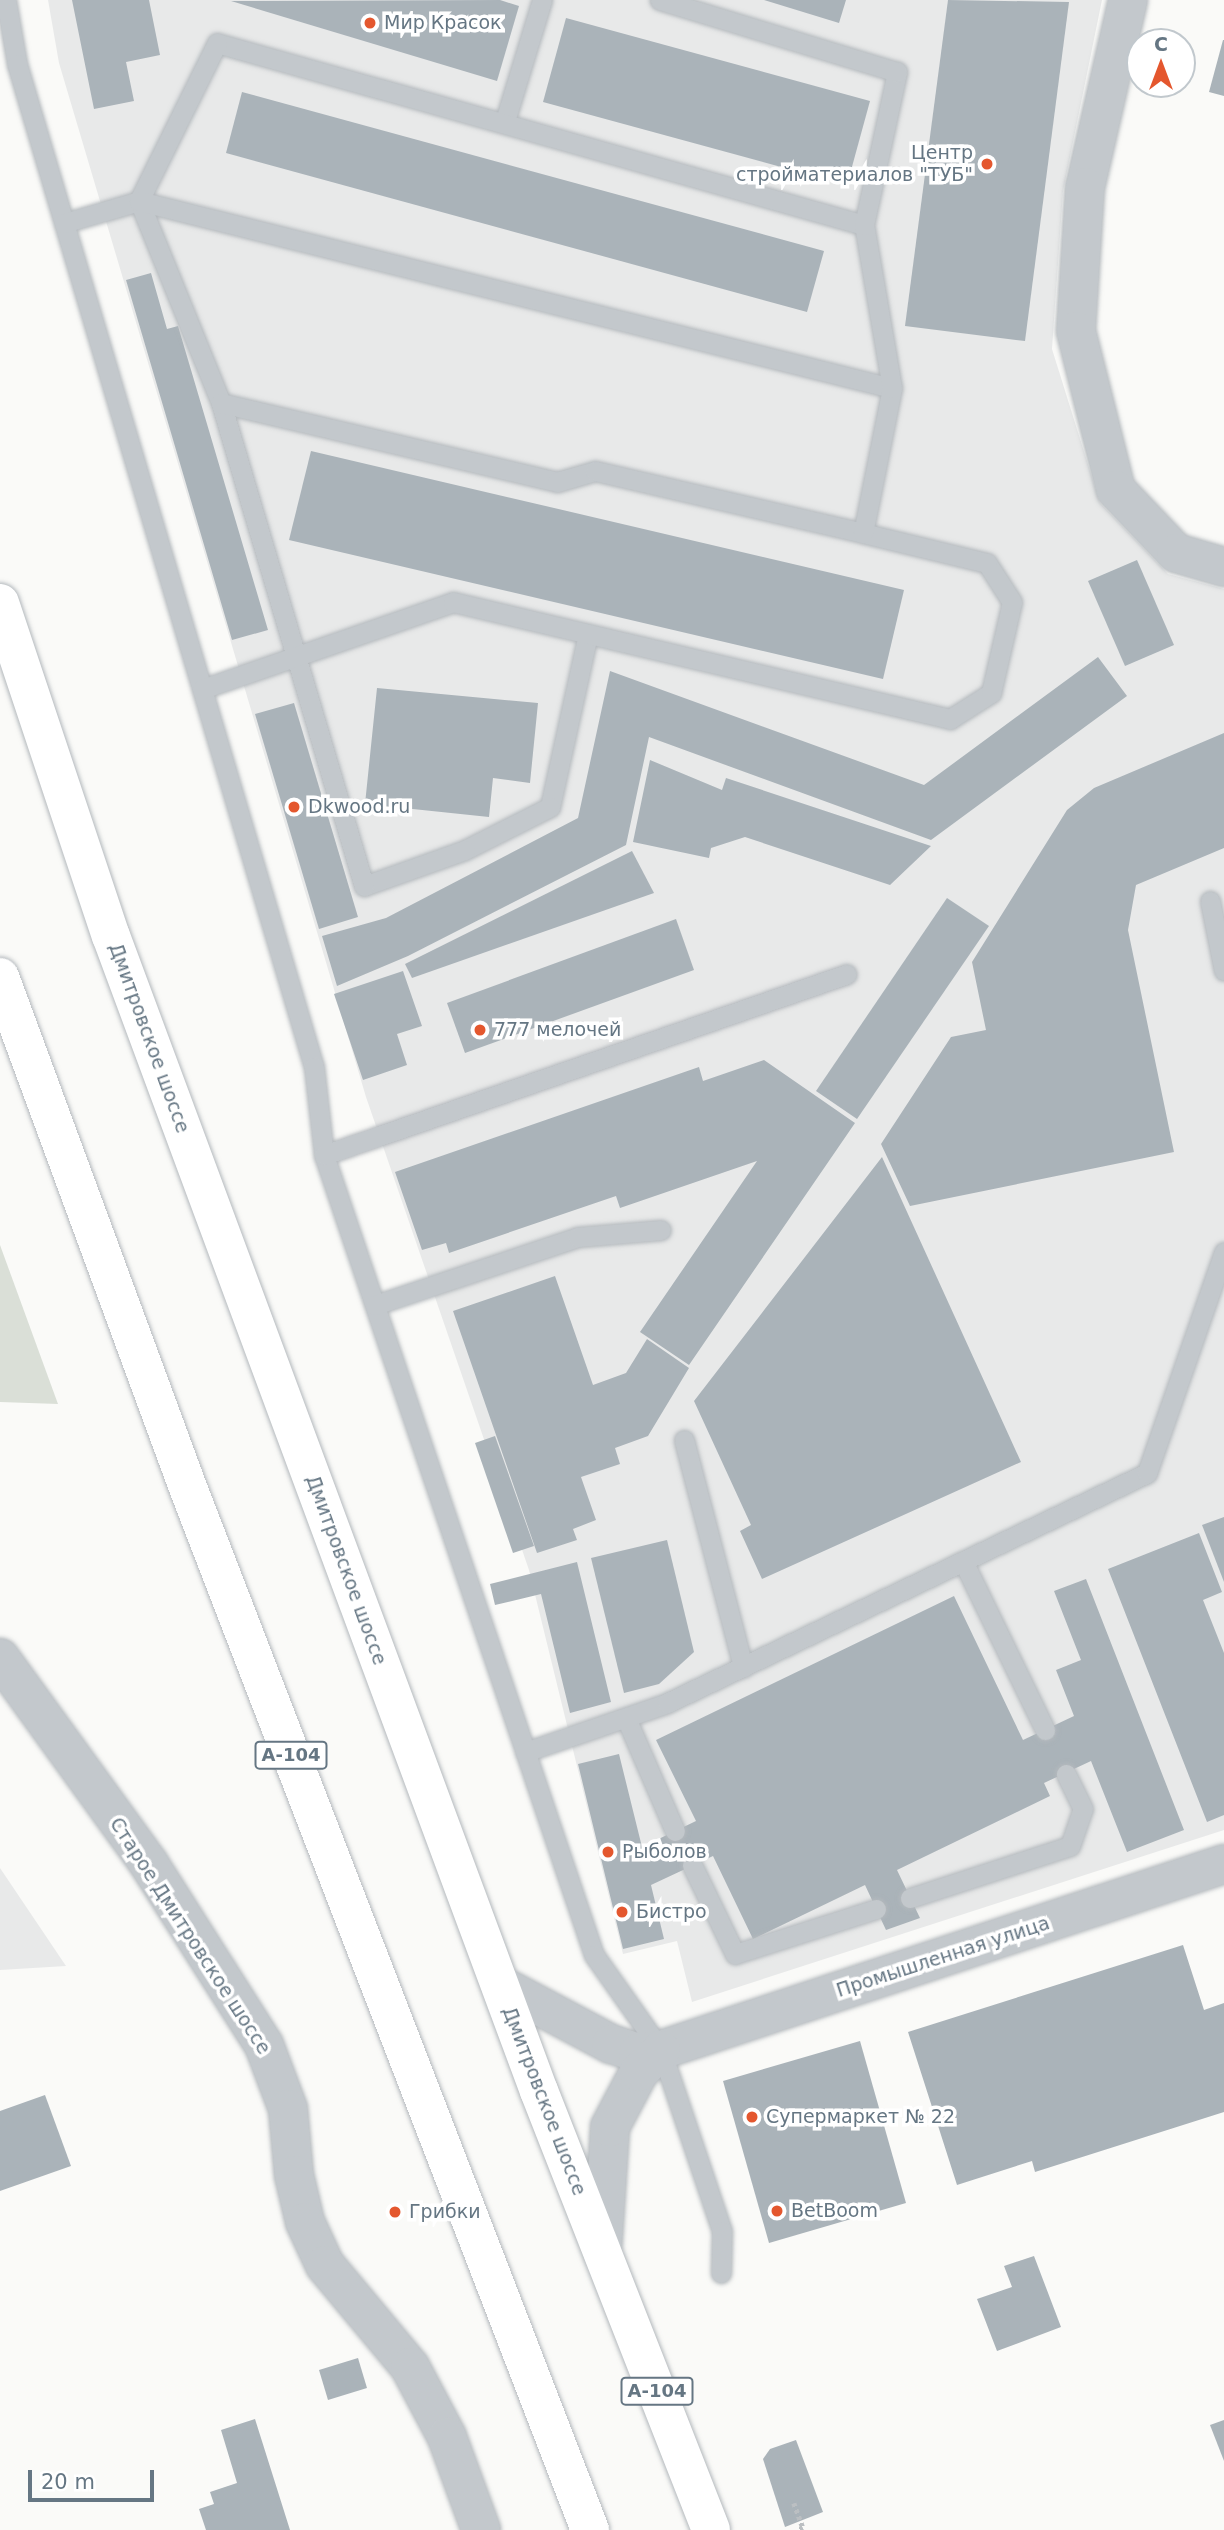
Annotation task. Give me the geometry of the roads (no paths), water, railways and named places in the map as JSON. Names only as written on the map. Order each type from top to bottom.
[{"type":"highway","name":"Дмитровское шоссе","points":[[0,603],[116,949],[500,1985],[711,2530]]},
{"type":"highway","name":"А-104","points":[[0,977],[192,1498],[590,2529]]},
{"type":"street","points":[[1128,0],[1085,187],[1076,331],[1116,490],[1175,553],[1224,567]]},
{"type":"street","name":"Старое Дмитровское шоссе","points":[[0,1658],[149,1864],[264,2045],[288,2109],[294,2175],[305,2222],[325,2265],[410,2367],[447,2437],[481,2530]]},
{"type":"street","name":"Промышленная улица","points":[[500,1985],[611,2044],[638,2053],[661,2050],[1224,1864]]},
{"type":"street","name":"Промышленная улица","points":[[602,2252],[610,2127],[639,2071],[661,2050]]},
{"type":"lane","points":[[6,0],[17,64],[314,1067],[324,1155],[594,1955],[661,2050],[722,2231],[721,2273]]},
{"type":"lane","points":[[505,121],[542,0]]},
{"type":"lane","points":[[660,0],[897,72],[864,225],[892,388],[863,533]]},
{"type":"lane","points":[[588,634],[550,807],[466,850],[364,886],[221,403],[139,201],[217,43],[505,121],[864,225]]},
{"type":"lane","points":[[64,223],[139,201],[892,388]]},
{"type":"lane","points":[[202,690],[453,603],[950,719],[991,693],[1012,602],[988,562],[594,471],[557,482],[221,403]]},
{"type":"lane","points":[[1210,901],[1224,971]]},
{"type":"lane","points":[[324,1155],[847,974]]},
{"type":"lane","points":[[375,1305],[578,1237],[661,1230]]},
{"type":"lane","points":[[525,1752],[626,1718],[743,1667],[1147,1473],[1224,1252]]},
{"type":"lane","points":[[684,1440],[743,1667]]},
{"type":"lane","points":[[963,1561],[1045,1730]]},
{"type":"lane","points":[[626,1718],[675,1831]]},
{"type":"lane","points":[[910,1898],[1070,1846],[1083,1809],[1066,1773]]},
{"type":"lane","points":[[692,1865],[735,1954],[876,1909]]},
{"type":"place","name":"Мир Красок","points":[[370,23]]},
{"type":"place","name":"Центр стройматериалов \"ТУБ\"","points":[[987,164]]},
{"type":"place","name":"Dkwood.ru","points":[[294,807]]},
{"type":"place","name":"777 мелочей","points":[[480,1030]]},
{"type":"place","name":"Рыболов","points":[[608,1852]]},
{"type":"place","name":"Бистро","points":[[622,1912]]},
{"type":"place","name":"Супермаркет № 22","points":[[752,2117]]},
{"type":"place","name":"BetBoom","points":[[777,2211]]},
{"type":"place","name":"Грибки","points":[[395,2212]]}]
